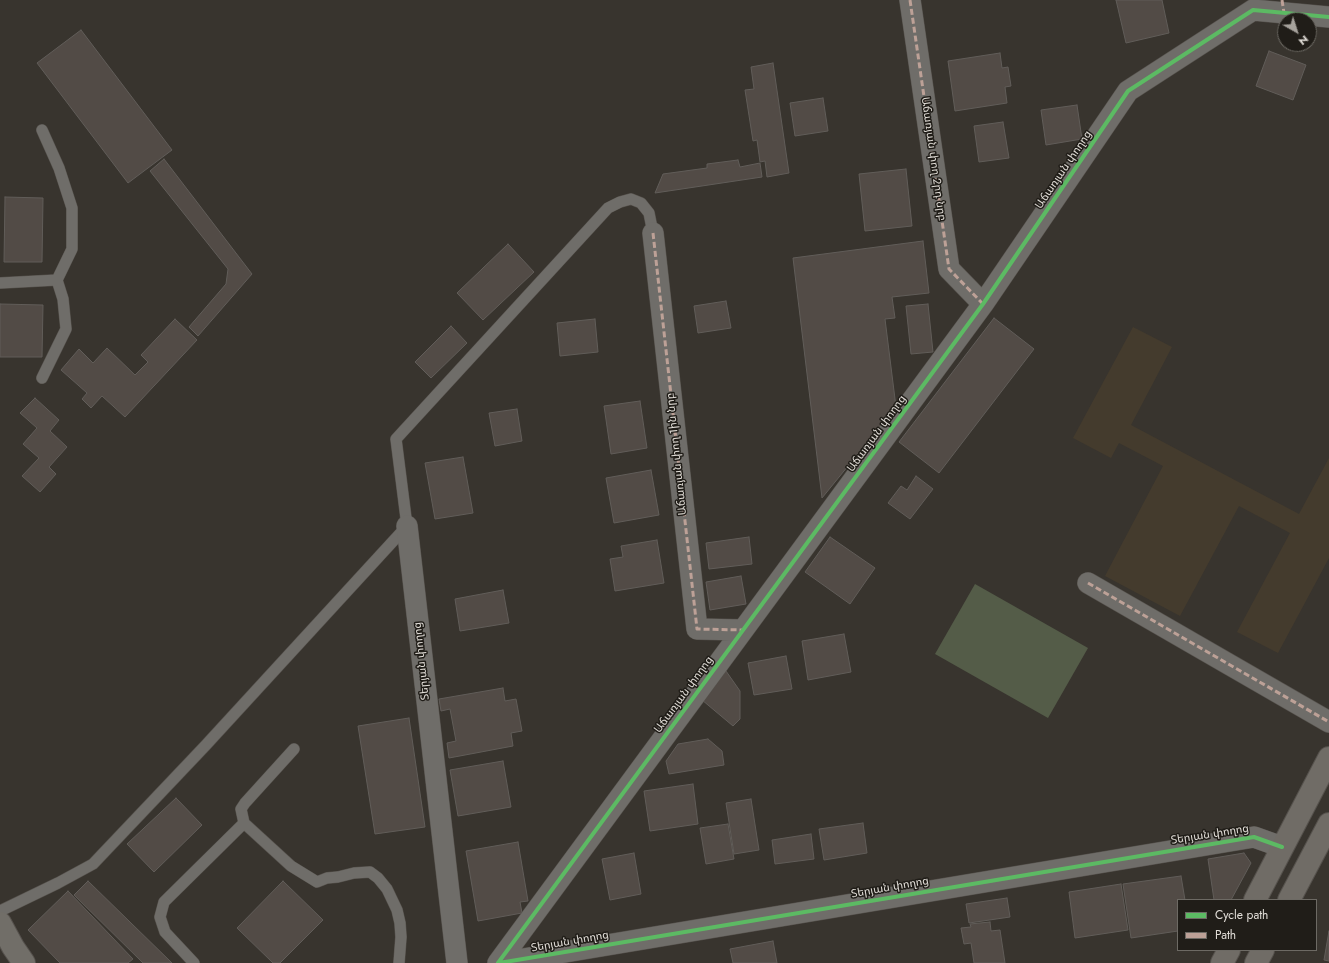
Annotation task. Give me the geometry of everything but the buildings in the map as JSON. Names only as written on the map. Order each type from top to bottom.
[{"type":"highway","points":[[1255,899],[1329,758]]},
{"type":"highway","points":[[1290,899],[1329,824]]},
{"type":"highway","points":[[1222,963],[1228,951]]},
{"type":"highway","points":[[1256,963],[1262,951]]},
{"type":"main road","points":[[0,923],[13,947],[24,963]]},
{"type":"street","name":"Աճառյան փող 2րդ նրբ","points":[[910,0],[949,269],[983,304]]},
{"type":"street","name":"Աճառյան փողոց","points":[[499,963],[983,304],[1128,91],[1253,10],[1283,7],[1329,17]]},
{"type":"street","name":"Աճառյան փող 1ին նրբ","points":[[653,233],[697,629],[743,630]]},
{"type":"street","name":"Տերյան փողոց","points":[[407,526],[457,963]]},
{"type":"street","points":[[1088,583],[1329,722]]},
{"type":"street","name":"Տերյան փողոց","points":[[499,963],[1254,837],[1282,847]]},
{"type":"lane","points":[[42,130],[59,168],[72,208],[72,249],[57,280],[63,299],[66,329],[42,378]]},
{"type":"lane","points":[[0,911],[93,864],[205,746],[407,526],[396,439],[608,208],[620,202],[631,199],[641,203],[649,213],[653,233]]},
{"type":"lane","points":[[0,283],[57,280]]},
{"type":"lane","points":[[294,749],[245,803],[241,809],[244,823],[291,866],[317,882],[327,878],[338,878],[354,873],[370,872],[378,878],[387,889],[397,910],[401,937],[400,963]]},
{"type":"lane","points":[[194,963],[165,932],[160,917],[164,902],[244,823]]},
{"type":"shaded area","points":[[1133,327],[1172,347],[1131,425],[1299,514],[1329,458],[1329,558],[1278,653],[1237,632],[1290,533],[1239,506],[1180,616],[1105,576],[1163,466],[1119,443],[1111,458],[1073,438]]},
{"type":"green space","points":[[975,584],[1088,648],[1048,718],[935,654]]},
{"type":"marked path","points":[[910,0],[949,269],[983,304]]},
{"type":"marked path","points":[[1282,0],[1284,12]]},
{"type":"marked path","points":[[653,233],[697,629],[743,630]]},
{"type":"marked path","points":[[1088,583],[1329,722]]},
{"type":"cycle path","points":[[498,963],[983,304],[1128,91],[1253,10],[1329,17]]},
{"type":"cycle path","points":[[499,963],[1254,837],[1282,847]]}]
